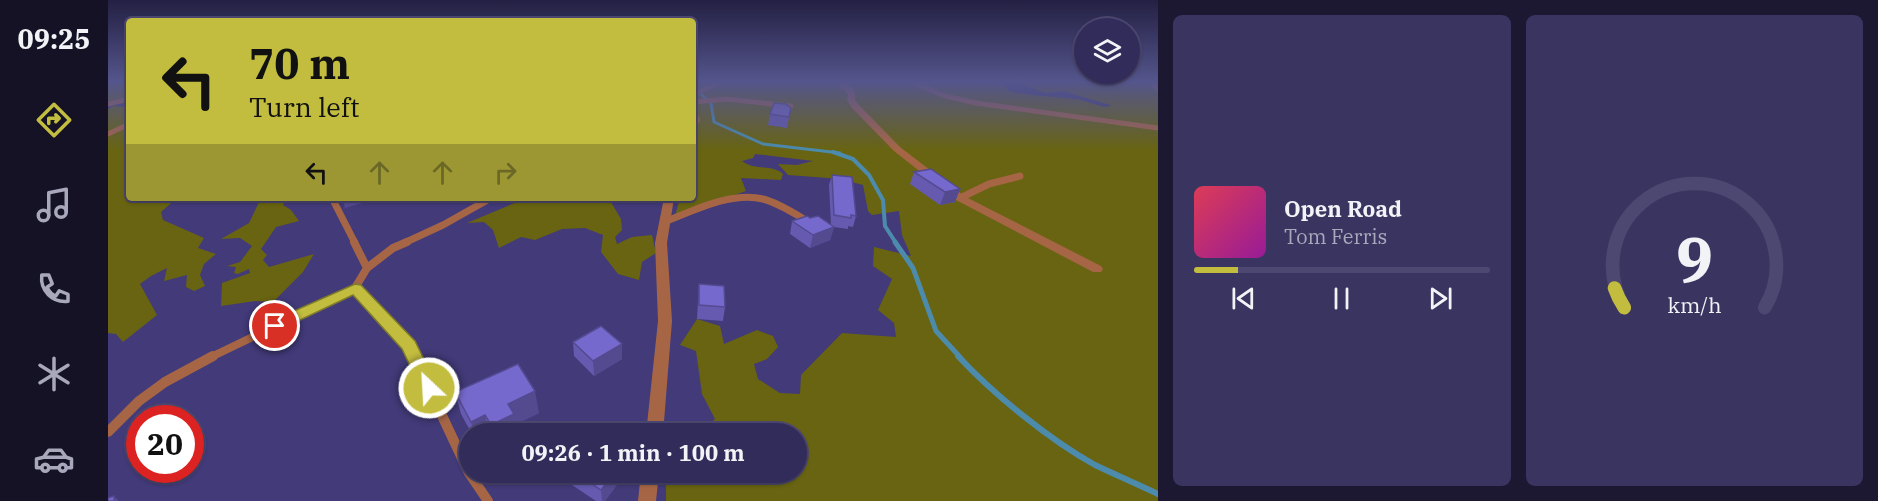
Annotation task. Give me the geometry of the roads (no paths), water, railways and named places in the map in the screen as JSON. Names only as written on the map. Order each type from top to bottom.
[{"type":"street","points":[[854,104],[897,149],[960,198],[1096,269]]},
{"type":"street","points":[[655,423],[665,321],[661,243],[668,201]]},
{"type":"street","points":[[647,501],[649,483]]},
{"type":"lane","points":[[783,104],[791,105]]},
{"type":"lane","points":[[986,104],[1158,128]]},
{"type":"lane","points":[[108,134],[126,125]]},
{"type":"lane","points":[[960,198],[988,184],[1020,176]]},
{"type":"lane","points":[[664,222],[692,212],[753,197],[776,204],[813,224]]},
{"type":"lane","points":[[334,201],[367,268]]},
{"type":"lane","points":[[108,432],[139,401],[165,382],[235,344],[355,288],[367,268],[393,248],[443,225],[486,201]]},
{"type":"lane","points":[[355,288],[409,345],[469,473],[488,501]]},
{"type":"waterway","points":[[711,104],[714,122],[763,144],[834,152]]},
{"type":"waterway","points":[[834,152],[840,153]]},
{"type":"waterway","points":[[834,152],[853,159],[869,175],[883,200],[885,226],[896,243]]},
{"type":"waterway","points":[[895,242],[913,268],[936,331],[960,357]]},
{"type":"waterway","points":[[958,356],[1005,401],[1041,430],[1095,465],[1158,494]]}]
